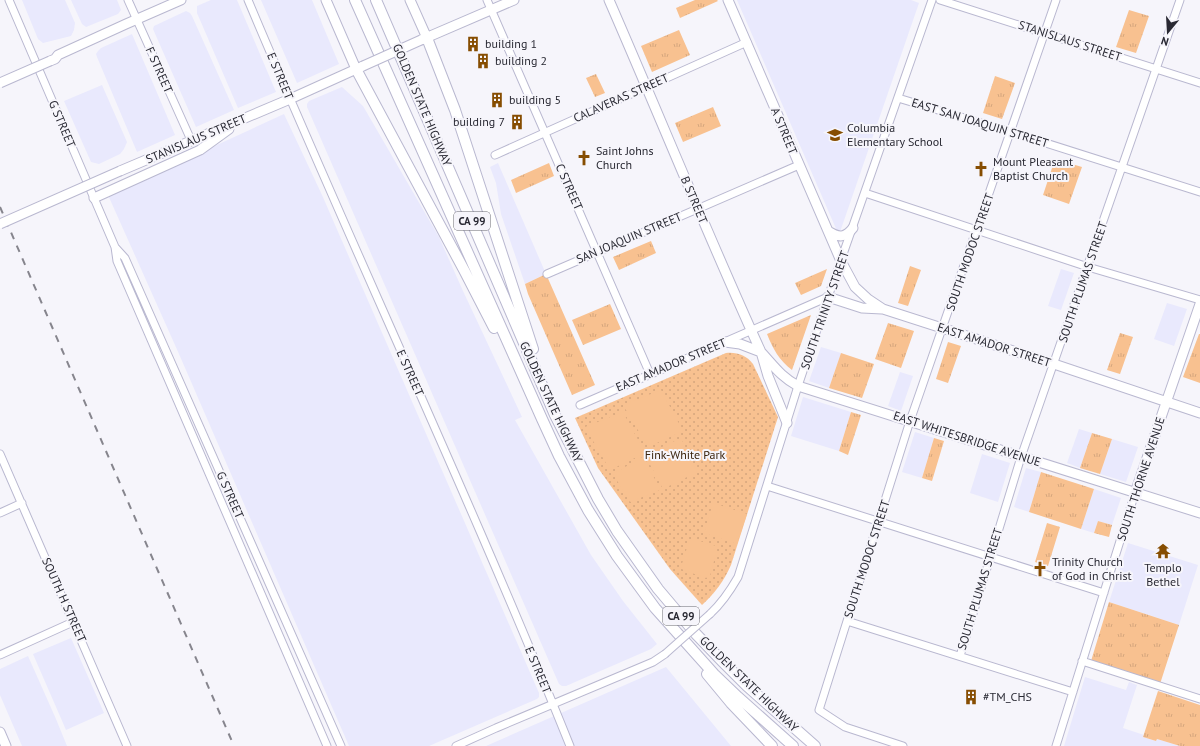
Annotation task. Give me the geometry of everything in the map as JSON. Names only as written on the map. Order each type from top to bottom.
[{"type":"highway","name":"GOLDEN STATE HIGHWAY","points":[[354,0],[542,419],[559,456],[588,510],[617,556],[655,608],[714,674],[793,746]]},
{"type":"highway","name":"GOLDEN STATE HIGHWAY","points":[[378,0],[388,28],[555,415],[598,499],[658,589],[696,634],[782,718],[815,746]]},
{"type":"highway","points":[[424,39],[455,110],[555,415]]},
{"type":"highway","points":[[359,67],[542,419]]},
{"type":"highway","points":[[655,608],[713,682],[772,746]]},
{"type":"highway","points":[[782,718],[818,746]]},
{"type":"main road","points":[[0,77],[52,57],[181,0]]},
{"type":"main road","points":[[326,0],[359,67]]},
{"type":"main road","points":[[410,0],[424,39]]},
{"type":"main road","name":"STANISLAUS STREET","points":[[0,224],[191,140],[290,99],[359,67],[514,0]]},
{"type":"main road","name":"B STREET","points":[[609,0],[761,352],[774,368],[798,386]]},
{"type":"main road","name":"A STREET","points":[[728,0],[841,261]]},
{"type":"main road","points":[[0,83],[52,57]]},
{"type":"main road","points":[[94,198],[200,150],[241,120]]},
{"type":"main road","points":[[828,231],[834,235],[840,236],[848,233],[853,228]]},
{"type":"main road","name":"EAST AMADOR STREET","points":[[841,261],[855,287],[868,299],[883,309],[1200,413]]},
{"type":"main road","points":[[828,298],[862,308],[883,309]]},
{"type":"main road","name":"SOUTH THORNE AVENUE","points":[[1135,493],[1166,402],[1197,323],[1200,304]]},
{"type":"main road","points":[[725,342],[740,344],[761,352],[768,376],[787,423]]},
{"type":"main road","name":"EAST WHITESBRIDGE AVENUE","points":[[798,386],[1200,513]]},
{"type":"main road","points":[[0,732],[6,746]]},
{"type":"street","name":"G STREET","points":[[9,0],[115,247],[125,258],[341,746]]},
{"type":"street","name":"F STREET","points":[[128,0],[191,140]]},
{"type":"street","name":"E STREET","points":[[248,0],[490,555],[570,746]]},
{"type":"street","name":"C STREET","points":[[487,0],[650,374]]},
{"type":"street","name":"SOUTH TRINITY STREET","points":[[456,746],[653,662],[665,654],[710,614],[726,596],[738,577],[798,386],[932,0]]},
{"type":"street","name":"STANISLAUS STREET","points":[[940,0],[1200,83]]},
{"type":"street","name":"SOUTH MODOC STREET","points":[[903,746],[845,727],[818,710],[910,421],[1056,0]]},
{"type":"street","name":"SOUTH PLUMAS STREET","points":[[960,656],[1021,457],[1180,0]]},
{"type":"street","name":"CALAVERAS STREET","points":[[495,155],[747,42]]},
{"type":"street","name":"EAST SAN JOAQUIN STREET","points":[[898,98],[1200,192]]},
{"type":"street","name":"SAN JOAQUIN STREET","points":[[547,274],[799,165]]},
{"type":"street","points":[[865,193],[1088,267],[1200,300]]},
{"type":"street","name":"G STREET","points":[[115,247],[116,261],[327,746]]},
{"type":"street","name":"EAST AMADOR STREET","points":[[580,405],[828,298]]},
{"type":"street","name":"SOUTH H STREET","points":[[0,454],[126,745]]},
{"type":"street","points":[[767,486],[1104,593]]},
{"type":"street","name":"SOUTH THORNE AVENUE","points":[[1056,746],[1135,493]]},
{"type":"street","points":[[0,513],[22,503]]},
{"type":"street","points":[[847,620],[1073,692]]},
{"type":"street","points":[[0,655],[73,622]]},
{"type":"street","points":[[1082,661],[1200,699]]},
{"type":"shaded area","points":[[22,0],[65,0],[75,23],[71,36],[43,43],[38,39]]},
{"type":"shaded area","points":[[71,0],[117,0],[121,10],[118,14],[86,27],[82,24]]},
{"type":"shaded area","points":[[211,0],[237,0],[276,92],[238,108],[197,13],[197,6]]},
{"type":"shaded area","points":[[261,0],[312,0],[339,64],[297,83]]},
{"type":"shaded area","name":"Columbia Elementary School","points":[[737,0],[911,0],[919,3],[840,232],[837,231]]},
{"type":"shaded area","points":[[186,11],[192,16],[234,110],[196,127],[153,29],[154,26]]},
{"type":"shaded area","points":[[132,34],[175,135],[137,152],[96,54],[101,48]]},
{"type":"shaded area","points":[[102,85],[127,142],[120,154],[99,164],[91,162],[64,101]]},
{"type":"shaded area","points":[[342,87],[363,106],[439,237],[522,417],[515,420],[591,555],[623,601],[657,644],[651,649],[566,686],[559,684],[307,107],[309,101]]},
{"type":"shaded area","points":[[284,114],[322,195],[539,693],[539,697],[537,699],[429,746],[349,746],[179,354],[108,195]]},
{"type":"shaded area","points":[[498,163],[546,274],[525,284],[501,214],[496,183],[490,167]]},
{"type":"shaded area","points":[[1061,269],[1074,273],[1061,310],[1048,306]]},
{"type":"shaded area","points":[[1167,303],[1187,309],[1174,346],[1154,339]]},
{"type":"shaded area","points":[[821,347],[841,353],[829,388],[809,381]]},
{"type":"shaded area","points":[[900,372],[913,376],[901,411],[888,406]]},
{"type":"shaded area","points":[[803,397],[851,412],[839,451],[791,436]]},
{"type":"shaded area","points":[[1079,429],[1092,433],[1080,468],[1067,463]]},
{"type":"shaded area","points":[[915,432],[934,438],[922,478],[902,472]]},
{"type":"shaded area","points":[[1112,439],[1138,447],[1126,482],[1100,474]]},
{"type":"shaded area","points":[[982,454],[1010,463],[998,502],[970,493]]},
{"type":"shaded area","points":[[1026,468],[1041,472],[1029,512],[1014,507]]},
{"type":"shaded area","points":[[1094,489],[1121,498],[1112,525],[1098,521],[1094,533],[1081,529]]},
{"type":"shaded area","points":[[1128,543],[1198,565],[1179,625],[1109,602]]},
{"type":"shaded area","points":[[71,638],[104,713],[66,730],[33,654]]},
{"type":"shaded area","points":[[28,656],[67,746],[22,746],[0,695],[0,669]]},
{"type":"shaded area","points":[[666,667],[731,746],[486,746]]},
{"type":"shaded area","points":[[1085,677],[1126,690],[1129,682],[1137,685],[1123,728],[1144,735],[1143,737],[1156,741],[1157,739],[1180,746],[1064,746]]},
{"type":"green space","points":[[695,0],[718,1],[680,18],[676,8]]},
{"type":"green space","points":[[1129,10],[1149,16],[1136,53],[1116,47]]},
{"type":"green space","points":[[679,30],[690,55],[652,72],[641,46]]},
{"type":"green space","points":[[596,74],[605,93],[595,97],[586,78]]},
{"type":"green space","points":[[995,76],[1015,83],[1002,119],[983,113]]},
{"type":"green space","points":[[713,107],[721,126],[683,142],[675,123]]},
{"type":"green space","points":[[1055,159],[1082,167],[1069,204],[1043,195]]},
{"type":"green space","points":[[549,163],[554,176],[516,193],[511,180]]},
{"type":"green space","points":[[651,241],[656,253],[619,270],[613,257]]},
{"type":"green space","points":[[910,266],[921,270],[908,306],[898,303]]},
{"type":"green space","points":[[827,269],[821,286],[801,295],[795,283]]},
{"type":"green space","points":[[546,274],[595,385],[572,395],[525,284]]},
{"type":"green space","points":[[610,304],[621,329],[583,345],[572,320]]},
{"type":"green space","points":[[811,315],[792,370],[777,354],[767,334]]},
{"type":"green space","points":[[888,323],[914,331],[901,368],[875,359]]},
{"type":"green space","points":[[1120,333],[1133,337],[1120,374],[1107,370]]},
{"type":"green space","points":[[1200,334],[1200,383],[1183,377]]},
{"type":"green space","points":[[948,342],[961,346],[948,383],[936,379]]},
{"type":"green space","name":"Fink-White Park","points":[[726,353],[741,355],[753,364],[778,417],[731,565],[719,586],[702,605],[670,569],[598,468],[575,418]]},
{"type":"green space","points":[[841,353],[874,364],[862,398],[829,388]]},
{"type":"green space","points":[[661,390],[683,431],[648,447],[623,405]]},
{"type":"green space","points":[[623,412],[645,453],[610,470],[585,427]]},
{"type":"green space","points":[[851,412],[861,415],[848,455],[839,451]]},
{"type":"green space","points":[[1092,433],[1112,439],[1100,474],[1080,468]]},
{"type":"green space","points":[[681,438],[697,472],[663,489],[645,455]]},
{"type":"green space","points":[[934,438],[944,441],[932,481],[922,478]]},
{"type":"green space","points":[[644,456],[660,490],[630,502],[613,474]]},
{"type":"green space","points":[[1041,472],[1094,489],[1081,529],[1029,512]]},
{"type":"green space","points":[[713,503],[747,514],[737,544],[704,533]]},
{"type":"green space","points":[[1098,521],[1112,525],[1109,537],[1094,533]]},
{"type":"green space","points":[[1047,523],[1060,527],[1048,566],[1035,562]]},
{"type":"green space","points":[[693,539],[716,546],[717,550],[710,576],[706,578],[683,570],[681,567],[689,541]]},
{"type":"green space","points":[[1109,602],[1179,625],[1160,684],[1091,661]]},
{"type":"green space","points":[[1158,691],[1200,705],[1200,746],[1180,746],[1157,739],[1156,741],[1143,737]]},
{"type":"railway","points":[[0,207],[234,746]]},
{"type":"place","name":"building 1","points":[[473,44]]},
{"type":"place","name":"building 2","points":[[483,61]]},
{"type":"place","name":"building 5","points":[[497,100]]},
{"type":"place","name":"building 7","points":[[517,122]]},
{"type":"place","name":"Columbia Elementary School","points":[[835,135]]},
{"type":"place","name":"Saint Johns Church","points":[[584,158]]},
{"type":"place","name":"Mount Pleasant Baptist Church","points":[[981,169]]},
{"type":"place","name":"Templo Bethel","points":[[1163,551]]},
{"type":"place","name":"Trinity Church of God in Christ","points":[[1040,569]]},
{"type":"place","name":"#TM_CHS","points":[[971,697]]}]
